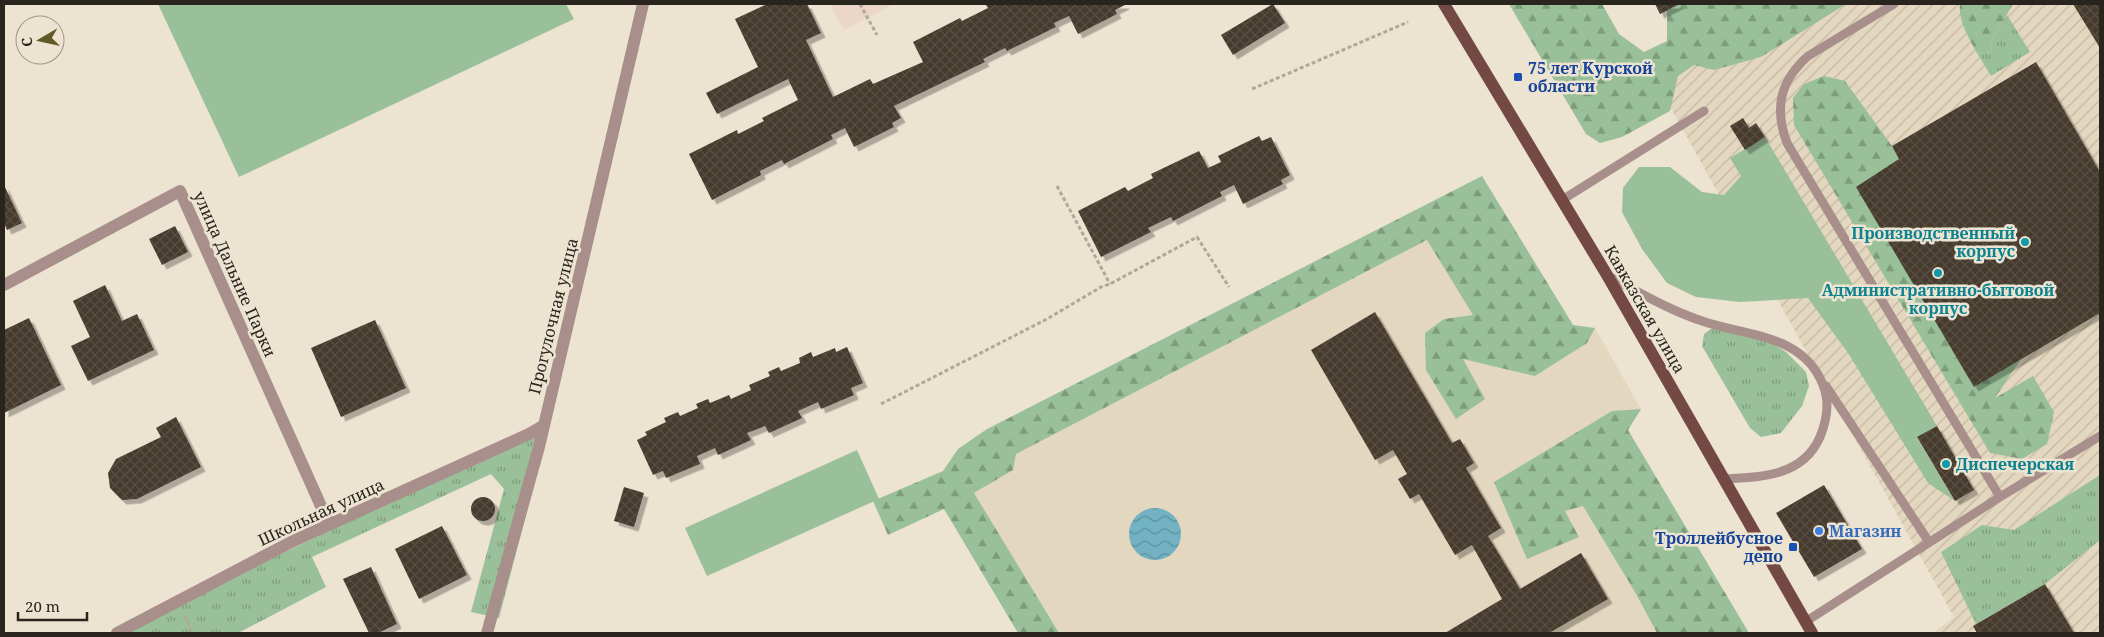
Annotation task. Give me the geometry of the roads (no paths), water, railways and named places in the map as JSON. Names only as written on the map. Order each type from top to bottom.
[{"type":"main road","name":"Кавказская улица","points":[[1444,4],[1607,276],[1812,633]]},
{"type":"street","name":"Прогулочная улица","points":[[487,633],[543,426],[643,4]]},
{"type":"street","name":"улица Дальние Парки","points":[[4,284],[180,191],[329,524]]},
{"type":"street","name":"Школьная улица","points":[[117,633],[329,524],[543,426]]},
{"type":"lane","points":[[1894,4],[1808,56],[1798,66],[1790,77],[1780,103],[1782,130],[1786,143],[2000,497]]},
{"type":"lane","points":[[1562,200],[1704,111]]},
{"type":"lane","points":[[1607,276],[1688,316],[1782,342],[1804,356],[1820,377],[1929,542]]},
{"type":"lane","points":[[1725,479],[1777,474],[1801,462],[1811,452],[1824,428],[1827,416],[1825,389],[1820,377]]},
{"type":"lane","points":[[1805,622],[2000,497],[2100,436]]},
{"type":"water","points":[[1150,508],[1160,508],[1170,512],[1177,519],[1181,534],[1177,549],[1170,556],[1160,560],[1150,560],[1140,556],[1133,549],[1129,539],[1129,529],[1133,519],[1140,512]]},
{"type":"place","name":"75 лет Курской области","points":[[1518,77]]},
{"type":"place","name":"Производственный корпус","points":[[2025,242]]},
{"type":"place","name":"Административно-бытовой корпус","points":[[1938,273]]},
{"type":"place","name":"Диспечерская","points":[[1946,464]]},
{"type":"place","name":"Магазин","points":[[1819,531]]},
{"type":"place","name":"Троллейбусное депо","points":[[1793,547]]}]
